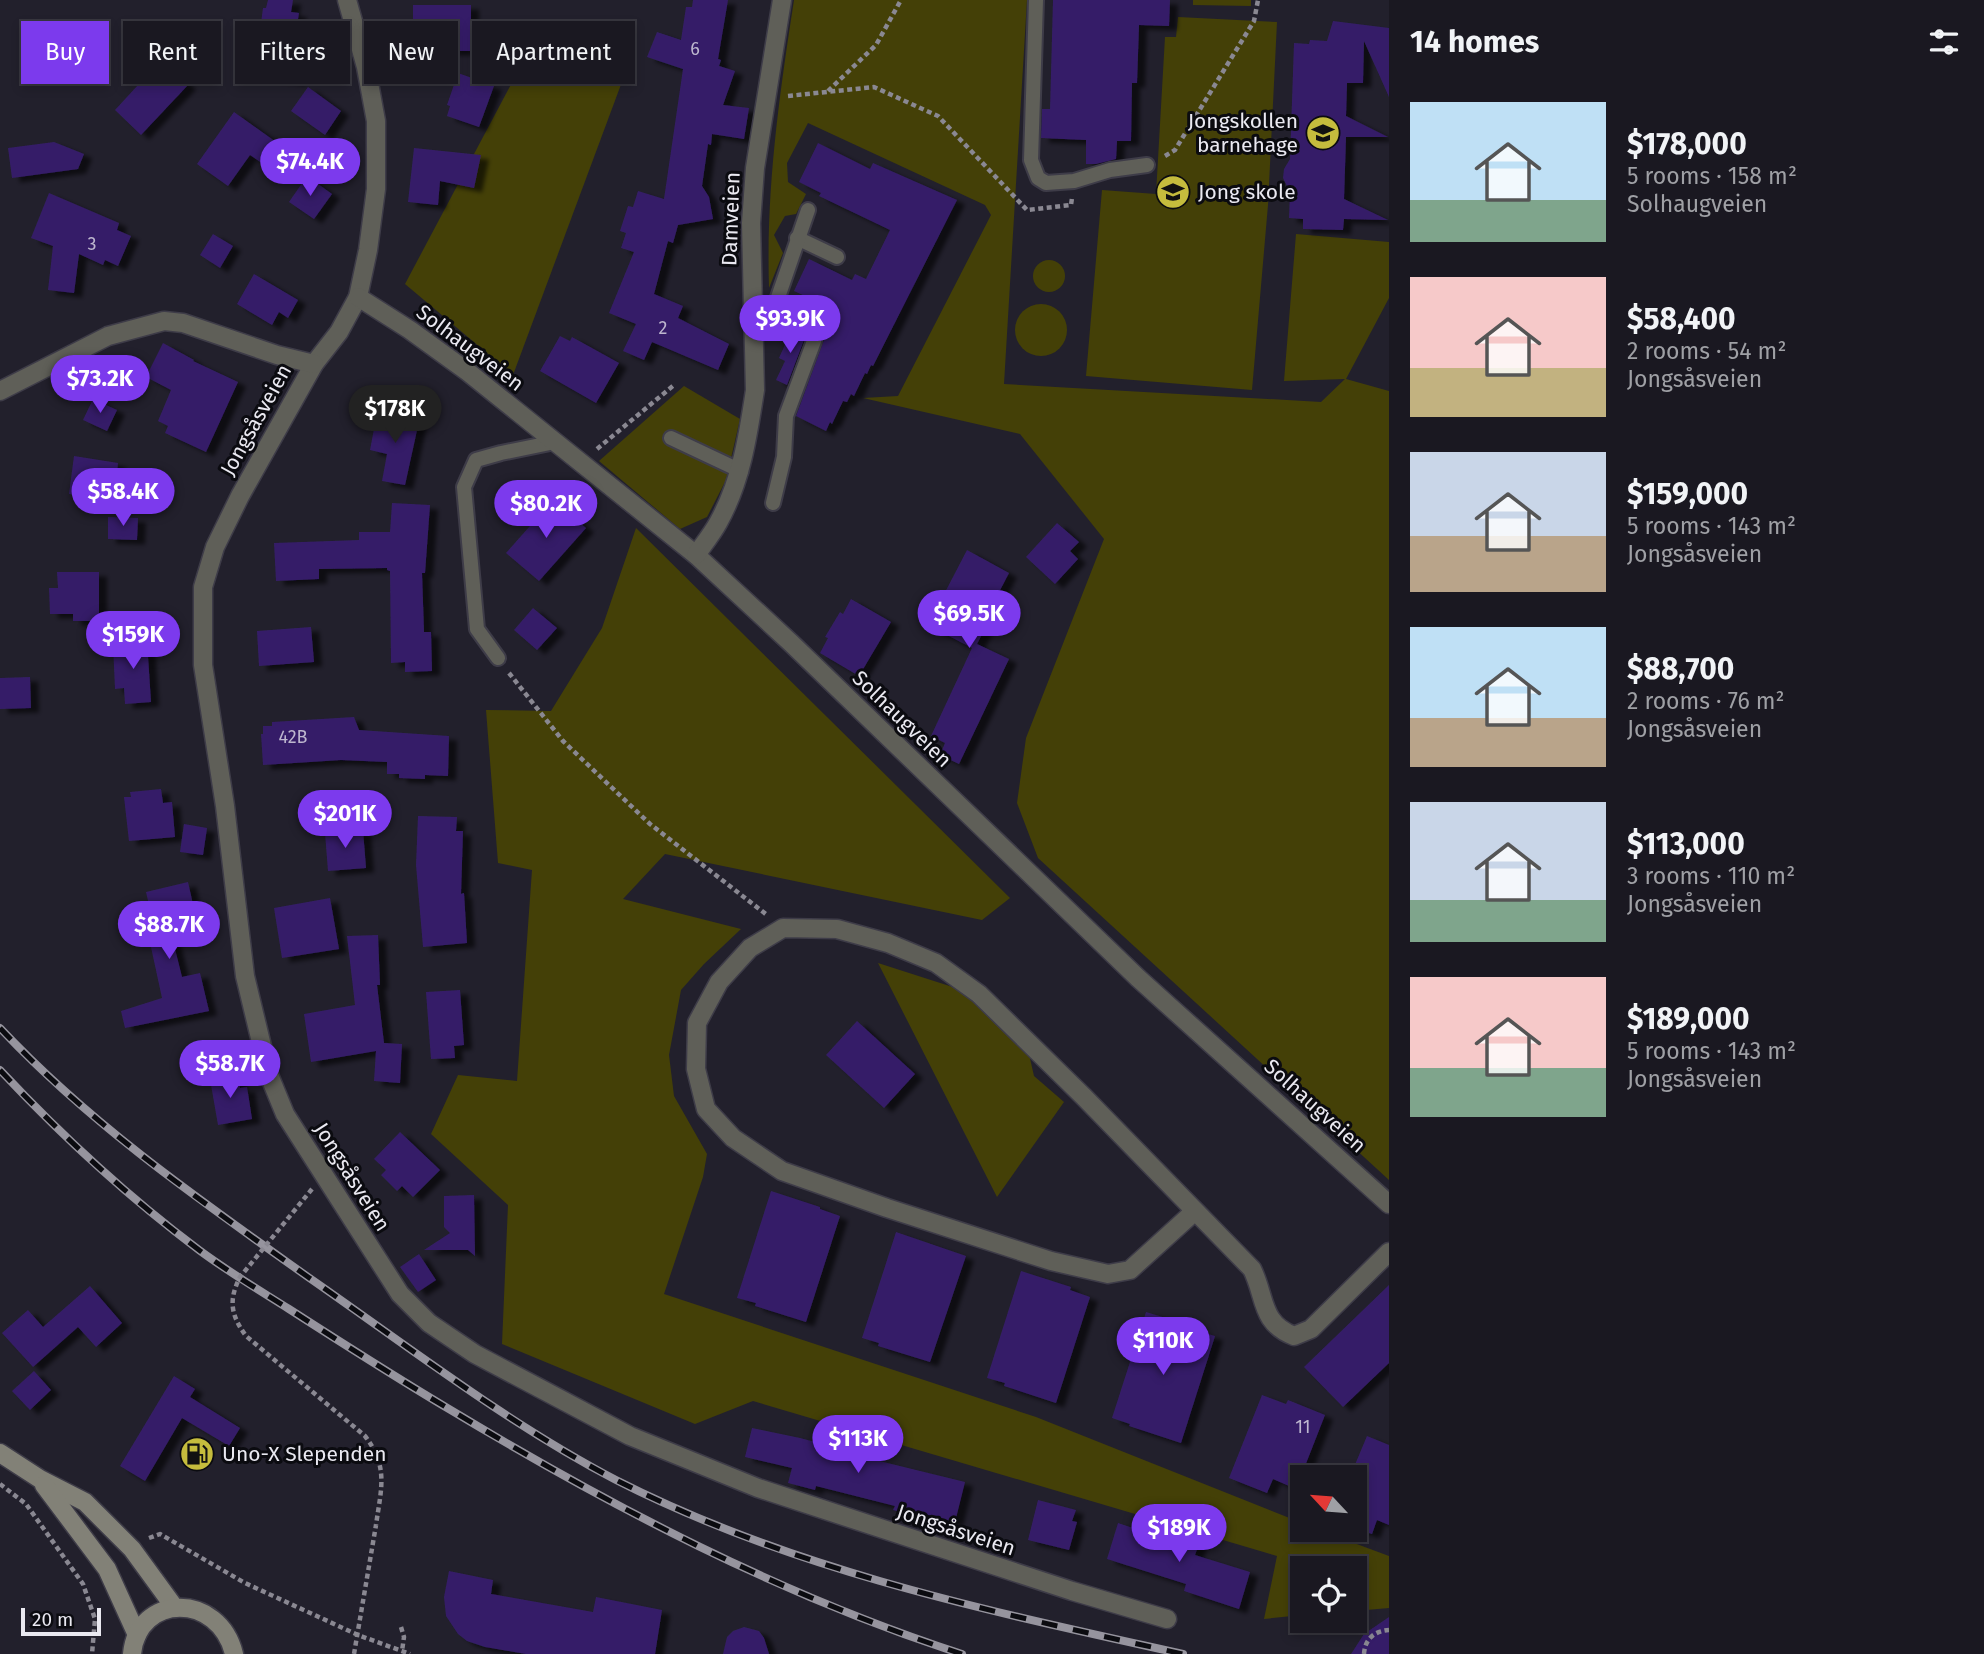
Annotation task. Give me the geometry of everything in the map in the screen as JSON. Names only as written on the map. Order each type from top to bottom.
[{"type":"main road","points":[[0,1453],[40,1479],[85,1502],[131,1549],[176,1608]]},
{"type":"main road","points":[[40,1479],[107,1569],[137,1635]]},
{"type":"main road","points":[[132,1654],[137,1635],[147,1622],[160,1613],[176,1608],[190,1608],[214,1618],[223,1627],[231,1640],[234,1654]]},
{"type":"street","name":"Jongsåsveien","points":[[347,0],[366,67],[376,121],[376,189],[368,250],[358,297],[339,332],[314,364],[240,496],[215,547],[203,587],[204,665],[225,806],[245,976],[269,1075],[285,1114],[400,1294],[429,1323],[475,1354],[630,1436],[758,1488],[1072,1591],[1167,1619]]},
{"type":"street","name":"Damveien","points":[[696,555],[718,523],[741,471],[755,390],[751,223],[755,168],[782,0]]},
{"type":"street","name":"Solhaugveien","points":[[358,297],[458,365],[696,555],[791,643],[1138,978],[1389,1204]]},
{"type":"street","points":[[0,390],[107,336],[164,321],[183,323],[276,355],[314,364]]},
{"type":"street","points":[[1195,1211],[1130,1270],[1108,1274],[1051,1261],[782,1171],[733,1138],[706,1109],[696,1069],[697,1023],[719,982],[750,948],[783,928],[837,929],[888,943],[936,963],[979,994],[1195,1211],[1252,1269],[1261,1286],[1266,1314],[1280,1330],[1294,1336],[1311,1329],[1389,1252]]},
{"type":"lane","points":[[1036,0],[1031,160],[1038,178],[1046,183],[1074,181],[1110,170],[1147,165]]},
{"type":"lane","points":[[774,309],[808,210]]},
{"type":"lane","points":[[797,238],[837,257]]},
{"type":"lane","points":[[753,311],[774,309],[810,326],[814,333],[814,341],[786,416],[784,457],[773,503]]},
{"type":"lane","points":[[671,438],[741,471]]},
{"type":"lane","points":[[498,659],[477,629],[464,487],[476,460],[555,442]]},
{"type":"path","points":[[828,90],[876,45],[901,0]]},
{"type":"path","points":[[1147,165],[1175,150],[1254,21],[1258,0]]},
{"type":"path","points":[[766,99],[874,87],[938,116],[1027,210],[1072,205],[1074,181]]},
{"type":"path","points":[[580,463],[674,385]]},
{"type":"path","points":[[498,659],[563,741],[650,824],[783,928]]},
{"type":"path","points":[[312,1189],[240,1277],[234,1289],[232,1306],[236,1322],[246,1336],[365,1436],[376,1451],[382,1481],[354,1654]]},
{"type":"path","points":[[0,1484],[26,1504],[83,1584],[95,1619],[92,1654]]},
{"type":"path","points":[[140,1543],[160,1534],[245,1583],[358,1635],[410,1654]]},
{"type":"path","points":[[401,1627],[404,1637],[402,1651]]},
{"type":"path","points":[[1365,1654],[1369,1638],[1380,1631],[1389,1631]]},
{"type":"shaded area","points":[[794,0],[1027,0],[1004,384],[1321,402],[1345,379],[1284,381],[1296,234],[1389,242],[1389,298],[1346,379],[1389,391],[1389,1180],[1038,858],[1017,803],[1026,738],[1104,539],[1020,434],[863,398],[898,396],[991,215],[985,205],[808,123],[787,163],[788,182],[806,194],[796,214],[785,216],[774,235],[783,253],[769,288],[772,179]]},
{"type":"shaded area","points":[[1193,0],[1251,0],[1251,6],[1193,5]]},
{"type":"shaded area","points":[[1178,17],[1277,22],[1268,205],[1252,390],[1086,376],[1102,190],[1156,194],[1165,37],[1176,37]]},
{"type":"shaded area","points":[[511,84],[621,84],[513,375],[405,284]]},
{"type":"shaded area","points":[[1049,260],[1060,265],[1065,276],[1060,287],[1049,292],[1038,287],[1033,276],[1038,265]]},
{"type":"shaded area","points":[[1041,304],[1051,306],[1059,312],[1065,320],[1065,340],[1059,348],[1051,354],[1041,356],[1031,354],[1023,348],[1017,340],[1015,330],[1017,320],[1023,312],[1031,306]]},
{"type":"shaded area","points":[[684,386],[740,419],[726,480],[707,517],[680,529],[599,461]]},
{"type":"shaded area","points":[[636,528],[1010,898],[982,920],[665,854],[623,899],[741,929],[681,990],[669,1055],[674,1096],[707,1154],[703,1177],[664,1294],[1036,1417],[1290,1518],[1290,1542],[1351,1542],[1389,1556],[1389,1608],[1367,1610],[1367,1556],[1290,1556],[1290,1616],[1264,1619],[1277,1556],[753,1401],[695,1424],[502,1344],[508,1205],[431,1134],[458,1075],[517,1081],[532,870],[498,863],[486,710],[551,711],[602,628]]},
{"type":"shaded area","points":[[878,963],[962,990],[1026,1041],[1034,1076],[1064,1102],[997,1197]]},
{"type":"building","points":[[268,0],[293,0],[291,12],[299,13],[298,21],[261,21],[263,8],[266,8]]},
{"type":"building","points":[[693,0],[728,0],[718,59],[721,60],[719,66],[735,71],[723,105],[749,108],[744,139],[712,134],[702,186],[709,197],[713,219],[678,225],[673,243],[668,241],[654,294],[683,306],[678,318],[729,344],[718,370],[652,342],[644,360],[623,351],[636,324],[609,313],[634,252],[621,248],[626,233],[620,231],[628,206],[633,207],[638,191],[664,199],[683,69],[647,57],[657,32],[681,40],[686,7],[692,7]]},
{"type":"building","points":[[1053,0],[1170,0],[1169,26],[1139,25],[1137,83],[1132,83],[1131,141],[1117,141],[1116,159],[1086,164],[1086,140],[1041,138],[1042,109],[1050,109]]},
{"type":"building","points":[[413,5],[471,5],[471,51],[458,51],[458,21],[413,21]]},
{"type":"building","points":[[1333,21],[1389,28],[1389,97],[1364,41],[1363,83],[1347,83],[1346,116],[1388,137],[1346,137],[1344,199],[1388,220],[1344,219],[1343,230],[1303,229],[1303,219],[1289,218],[1290,192],[1283,178],[1284,169],[1290,159],[1294,43],[1327,41]]},
{"type":"building","points":[[458,73],[472,78],[472,84],[494,86],[479,127],[447,116],[450,106],[447,105],[454,84],[458,84]]},
{"type":"building","points":[[139,84],[188,85],[141,135],[115,110]]},
{"type":"building","points":[[308,87],[341,111],[325,135],[291,111]]},
{"type":"building","points":[[234,112],[283,147],[269,168],[250,155],[228,186],[197,164]]},
{"type":"building","points":[[54,142],[84,154],[78,169],[12,178],[8,148]]},
{"type":"building","points":[[818,143],[870,169],[873,163],[957,200],[873,366],[865,373],[854,396],[851,394],[847,402],[843,401],[826,431],[796,416],[824,340],[818,324],[801,310],[807,297],[794,291],[809,259],[852,280],[855,274],[866,279],[890,230],[819,196],[821,193],[799,182]]},
{"type":"building","points":[[414,148],[481,155],[474,188],[440,181],[438,205],[408,202]]},
{"type":"building","points":[[307,176],[332,194],[314,219],[289,202]]},
{"type":"building","points":[[49,193],[119,223],[117,230],[131,236],[118,266],[105,260],[103,265],[79,254],[74,293],[48,290],[53,246],[31,238]]},
{"type":"building","points":[[213,234],[233,246],[220,268],[200,255]]},
{"type":"building","points":[[254,274],[298,300],[288,318],[279,312],[272,325],[237,304]]},
{"type":"building","points":[[793,327],[804,340],[787,385],[776,380],[785,361],[779,358]]},
{"type":"building","points":[[560,336],[570,341],[572,337],[619,363],[596,403],[540,371]]},
{"type":"building","points":[[163,343],[193,361],[238,382],[206,452],[165,433],[168,426],[158,421],[171,390],[146,377]]},
{"type":"building","points":[[93,399],[117,410],[107,431],[83,420]]},
{"type":"building","points":[[377,413],[419,421],[405,485],[382,481],[387,454],[370,450]]},
{"type":"building","points":[[74,456],[118,463],[114,499],[69,494]]},
{"type":"building","points":[[553,500],[586,528],[539,581],[506,553]]},
{"type":"building","points":[[392,503],[430,505],[425,573],[422,573],[424,632],[431,632],[432,671],[405,672],[405,662],[391,663],[390,571],[387,568],[319,569],[319,579],[276,581],[274,543],[359,540],[359,532],[390,532]]},
{"type":"building","points":[[108,517],[138,518],[137,540],[108,539]]},
{"type":"building","points":[[1057,523],[1079,542],[1070,551],[1078,559],[1055,584],[1026,557]]},
{"type":"building","points":[[967,550],[1009,573],[996,598],[1000,600],[977,644],[1009,659],[959,764],[940,755],[945,743],[931,736],[972,648],[928,625]]},
{"type":"building","points":[[57,572],[99,572],[99,621],[73,621],[73,614],[50,614],[49,588],[58,588]]},
{"type":"building","points":[[851,599],[891,622],[859,676],[820,653],[828,638],[825,637]]},
{"type":"building","points":[[533,608],[557,628],[537,650],[514,630]]},
{"type":"building","points":[[311,627],[314,662],[259,666],[257,631]]},
{"type":"building","points":[[147,641],[151,702],[125,704],[124,688],[115,689],[113,644]]},
{"type":"building","points":[[30,677],[31,708],[0,709],[0,678]]},
{"type":"building","points":[[354,717],[359,730],[449,736],[448,776],[399,778],[399,774],[387,774],[387,762],[341,760],[263,765],[263,726],[272,726],[272,722]]},
{"type":"building","points":[[161,789],[163,803],[172,802],[175,837],[129,841],[124,797],[131,797],[130,792]]},
{"type":"building","points":[[418,816],[457,817],[456,831],[463,831],[461,894],[464,893],[467,943],[423,947],[416,865]]},
{"type":"building","points":[[184,824],[207,828],[203,855],[180,852]]},
{"type":"building","points":[[363,830],[366,868],[328,871],[325,833]]},
{"type":"building","points":[[188,882],[194,909],[188,911],[193,932],[172,937],[182,977],[200,973],[209,1011],[125,1028],[121,1011],[162,998],[146,924],[153,922],[146,892]]},
{"type":"building","points":[[330,898],[339,949],[282,958],[274,908]]},
{"type":"building","points":[[378,935],[380,985],[377,985],[384,1043],[402,1044],[400,1083],[374,1081],[376,1051],[311,1062],[304,1014],[355,1005],[347,936]]},
{"type":"building","points":[[460,990],[464,1045],[454,1046],[455,1058],[431,1059],[426,992]]},
{"type":"building","points":[[857,1021],[915,1074],[884,1108],[826,1055]]},
{"type":"building","points":[[238,1074],[240,1088],[247,1087],[252,1119],[218,1125],[210,1079]]},
{"type":"building","points":[[400,1132],[440,1170],[413,1197],[402,1186],[397,1191],[381,1175],[386,1170],[374,1159]]},
{"type":"building","points":[[771,1191],[840,1216],[806,1322],[737,1298]]},
{"type":"building","points":[[474,1195],[475,1256],[468,1250],[424,1250],[450,1233],[444,1227],[444,1196]]},
{"type":"building","points":[[896,1232],[966,1256],[930,1362],[878,1346],[879,1343],[862,1338]]},
{"type":"building","points":[[419,1254],[436,1280],[418,1292],[400,1267]]},
{"type":"building","points":[[1021,1271],[1071,1287],[1070,1290],[1090,1297],[1056,1403],[987,1378]]},
{"type":"building","points":[[1389,1285],[1389,1363],[1343,1407],[1304,1367]]},
{"type":"building","points":[[90,1286],[122,1323],[96,1347],[78,1327],[33,1367],[2,1333],[28,1310],[43,1327]]},
{"type":"building","points":[[1146,1312],[1215,1336],[1181,1443],[1112,1418]]},
{"type":"building","points":[[34,1371],[51,1390],[30,1410],[12,1391]]},
{"type":"building","points":[[174,1376],[195,1389],[190,1397],[240,1428],[229,1446],[182,1418],[145,1481],[120,1466]]},
{"type":"building","points":[[1262,1395],[1286,1404],[1288,1400],[1325,1415],[1305,1465],[1290,1465],[1290,1486],[1273,1479],[1267,1493],[1229,1478]]},
{"type":"building","points":[[752,1428],[800,1438],[860,1454],[859,1456],[965,1482],[955,1522],[921,1513],[920,1517],[893,1510],[895,1506],[816,1486],[815,1490],[788,1483],[792,1468],[745,1457]]},
{"type":"building","points":[[1367,1436],[1389,1445],[1389,1525],[1377,1520],[1372,1534],[1367,1532],[1367,1465],[1355,1465]]},
{"type":"building","points":[[1038,1500],[1076,1510],[1072,1521],[1077,1522],[1069,1550],[1028,1540]]},
{"type":"building","points":[[1118,1523],[1172,1541],[1174,1533],[1200,1541],[1195,1555],[1250,1572],[1239,1609],[1184,1591],[1186,1584],[1107,1559]]},
{"type":"building","points":[[449,1571],[493,1580],[491,1594],[593,1612],[596,1597],[662,1610],[655,1654],[526,1654],[467,1641],[458,1634],[446,1616],[444,1597]]},
{"type":"building","points":[[1389,1617],[1389,1654],[1351,1654],[1367,1632]]},
{"type":"building","points":[[744,1627],[759,1631],[769,1654],[723,1654],[727,1637],[733,1631]]},
{"type":"railway","points":[[0,1028],[71,1097],[187,1190],[497,1409],[616,1480],[684,1512],[823,1564],[966,1604],[1183,1654]]},
{"type":"railway","points":[[0,1070],[95,1164],[199,1250],[429,1397],[572,1480],[698,1546],[828,1605],[962,1654]]},
{"type":"place","name":"Jongskollen barnehage","points":[[1323,133]]},
{"type":"place","name":"Jong skole","points":[[1173,192]]},
{"type":"place","name":"Uno-X Slependen","points":[[197,1454]]}]
